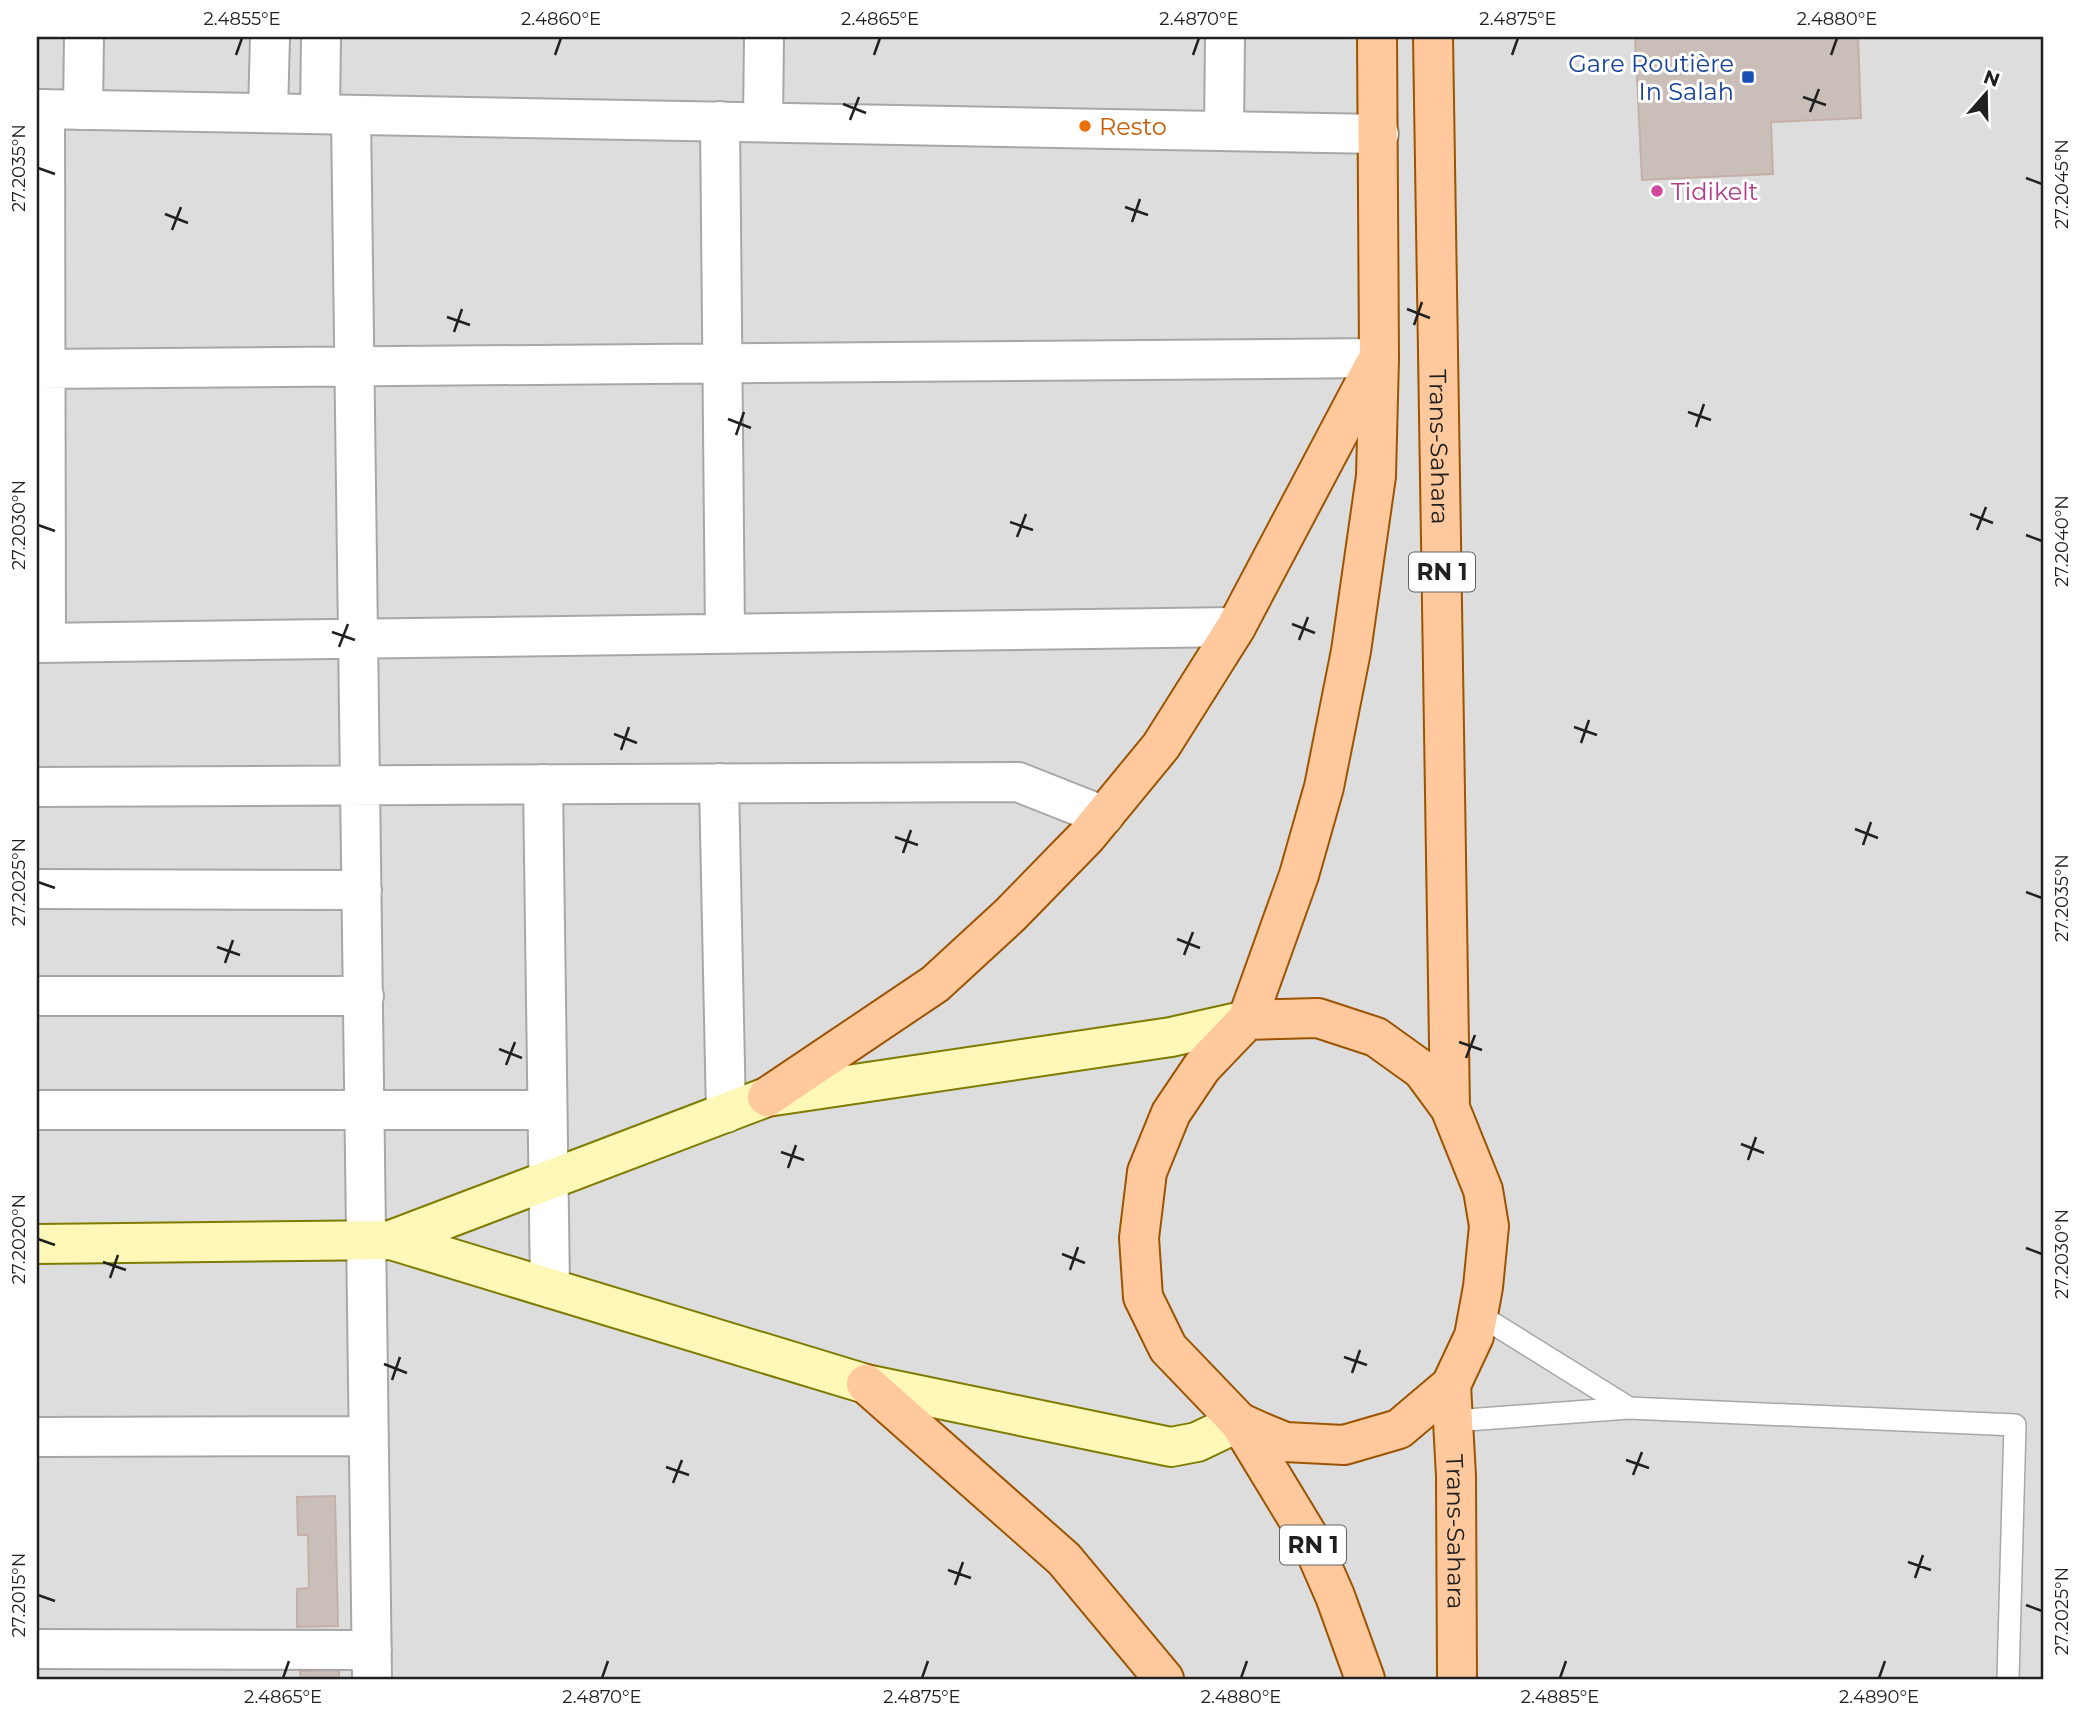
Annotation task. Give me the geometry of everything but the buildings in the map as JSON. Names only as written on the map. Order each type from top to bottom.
[{"type":"main road","points":[[767,1097],[1171,1037],[1247,1020],[1318,1018],[1376,1037],[1422,1070],[1450,1108],[1483,1190],[1489,1226],[1483,1287],[1474,1336],[1452,1403],[1399,1429],[1344,1446],[1285,1442],[1239,1422],[1168,1348],[1143,1297],[1139,1238],[1147,1172],[1171,1113],[1202,1067],[1247,1020],[1299,875],[1324,787],[1351,651],[1376,476],[1379,358],[1377,37]]},
{"type":"main road","name":"Trans-Sahara","points":[[1433,37],[1450,1108]]},
{"type":"main road","points":[[379,1240],[767,1097],[935,984],[1010,915],[1087,836],[1161,746],[1236,627],[1379,358]]},
{"type":"main road","points":[[37,1244],[379,1240],[550,1288],[866,1384],[1171,1447],[1197,1442],[1239,1422]]},
{"type":"main road","points":[[866,1384],[1064,1559],[1164,1679]]},
{"type":"main road","name":"Trans-Sahara","points":[[1452,1403],[1456,1476],[1457,1679]]},
{"type":"main road","name":"RN 1","points":[[1239,1422],[1310,1539],[1335,1595],[1365,1679]]},
{"type":"street","points":[[83,110],[84,37]]},
{"type":"street","points":[[268,113],[270,37]]},
{"type":"street","points":[[37,1649],[372,1665],[369,1436],[379,1240],[365,1110],[355,366],[336,115],[321,37]]},
{"type":"street","points":[[763,122],[764,37]]},
{"type":"street","points":[[1224,131],[1225,37]]},
{"type":"street","points":[[1236,627],[41,643],[41,109],[1379,134]]},
{"type":"street","points":[[720,121],[725,634]]},
{"type":"street","points":[[41,369],[1379,358]]},
{"type":"street","points":[[37,787],[1018,782],[1104,816]]},
{"type":"street","points":[[719,783],[726,1113]]},
{"type":"street","points":[[543,784],[550,1288]]},
{"type":"street","points":[[37,889],[362,890]]},
{"type":"street","points":[[37,996],[363,996]]},
{"type":"street","points":[[37,1110],[548,1110]]},
{"type":"street","points":[[37,1437],[369,1436]]},
{"type":"lane","points":[[1478,1314],[1629,1408]]},
{"type":"lane","points":[[1452,1403],[2015,1425],[2008,1679]]},
{"type":"shaded area","points":[[37,37],[2044,37],[2044,1679],[37,1679]]},
{"type":"place","name":"Gare Routière In Salah","points":[[1748,77]]},
{"type":"place","name":"Resto","points":[[1085,126]]},
{"type":"place","name":"Tidikelt","points":[[1657,191]]}]
